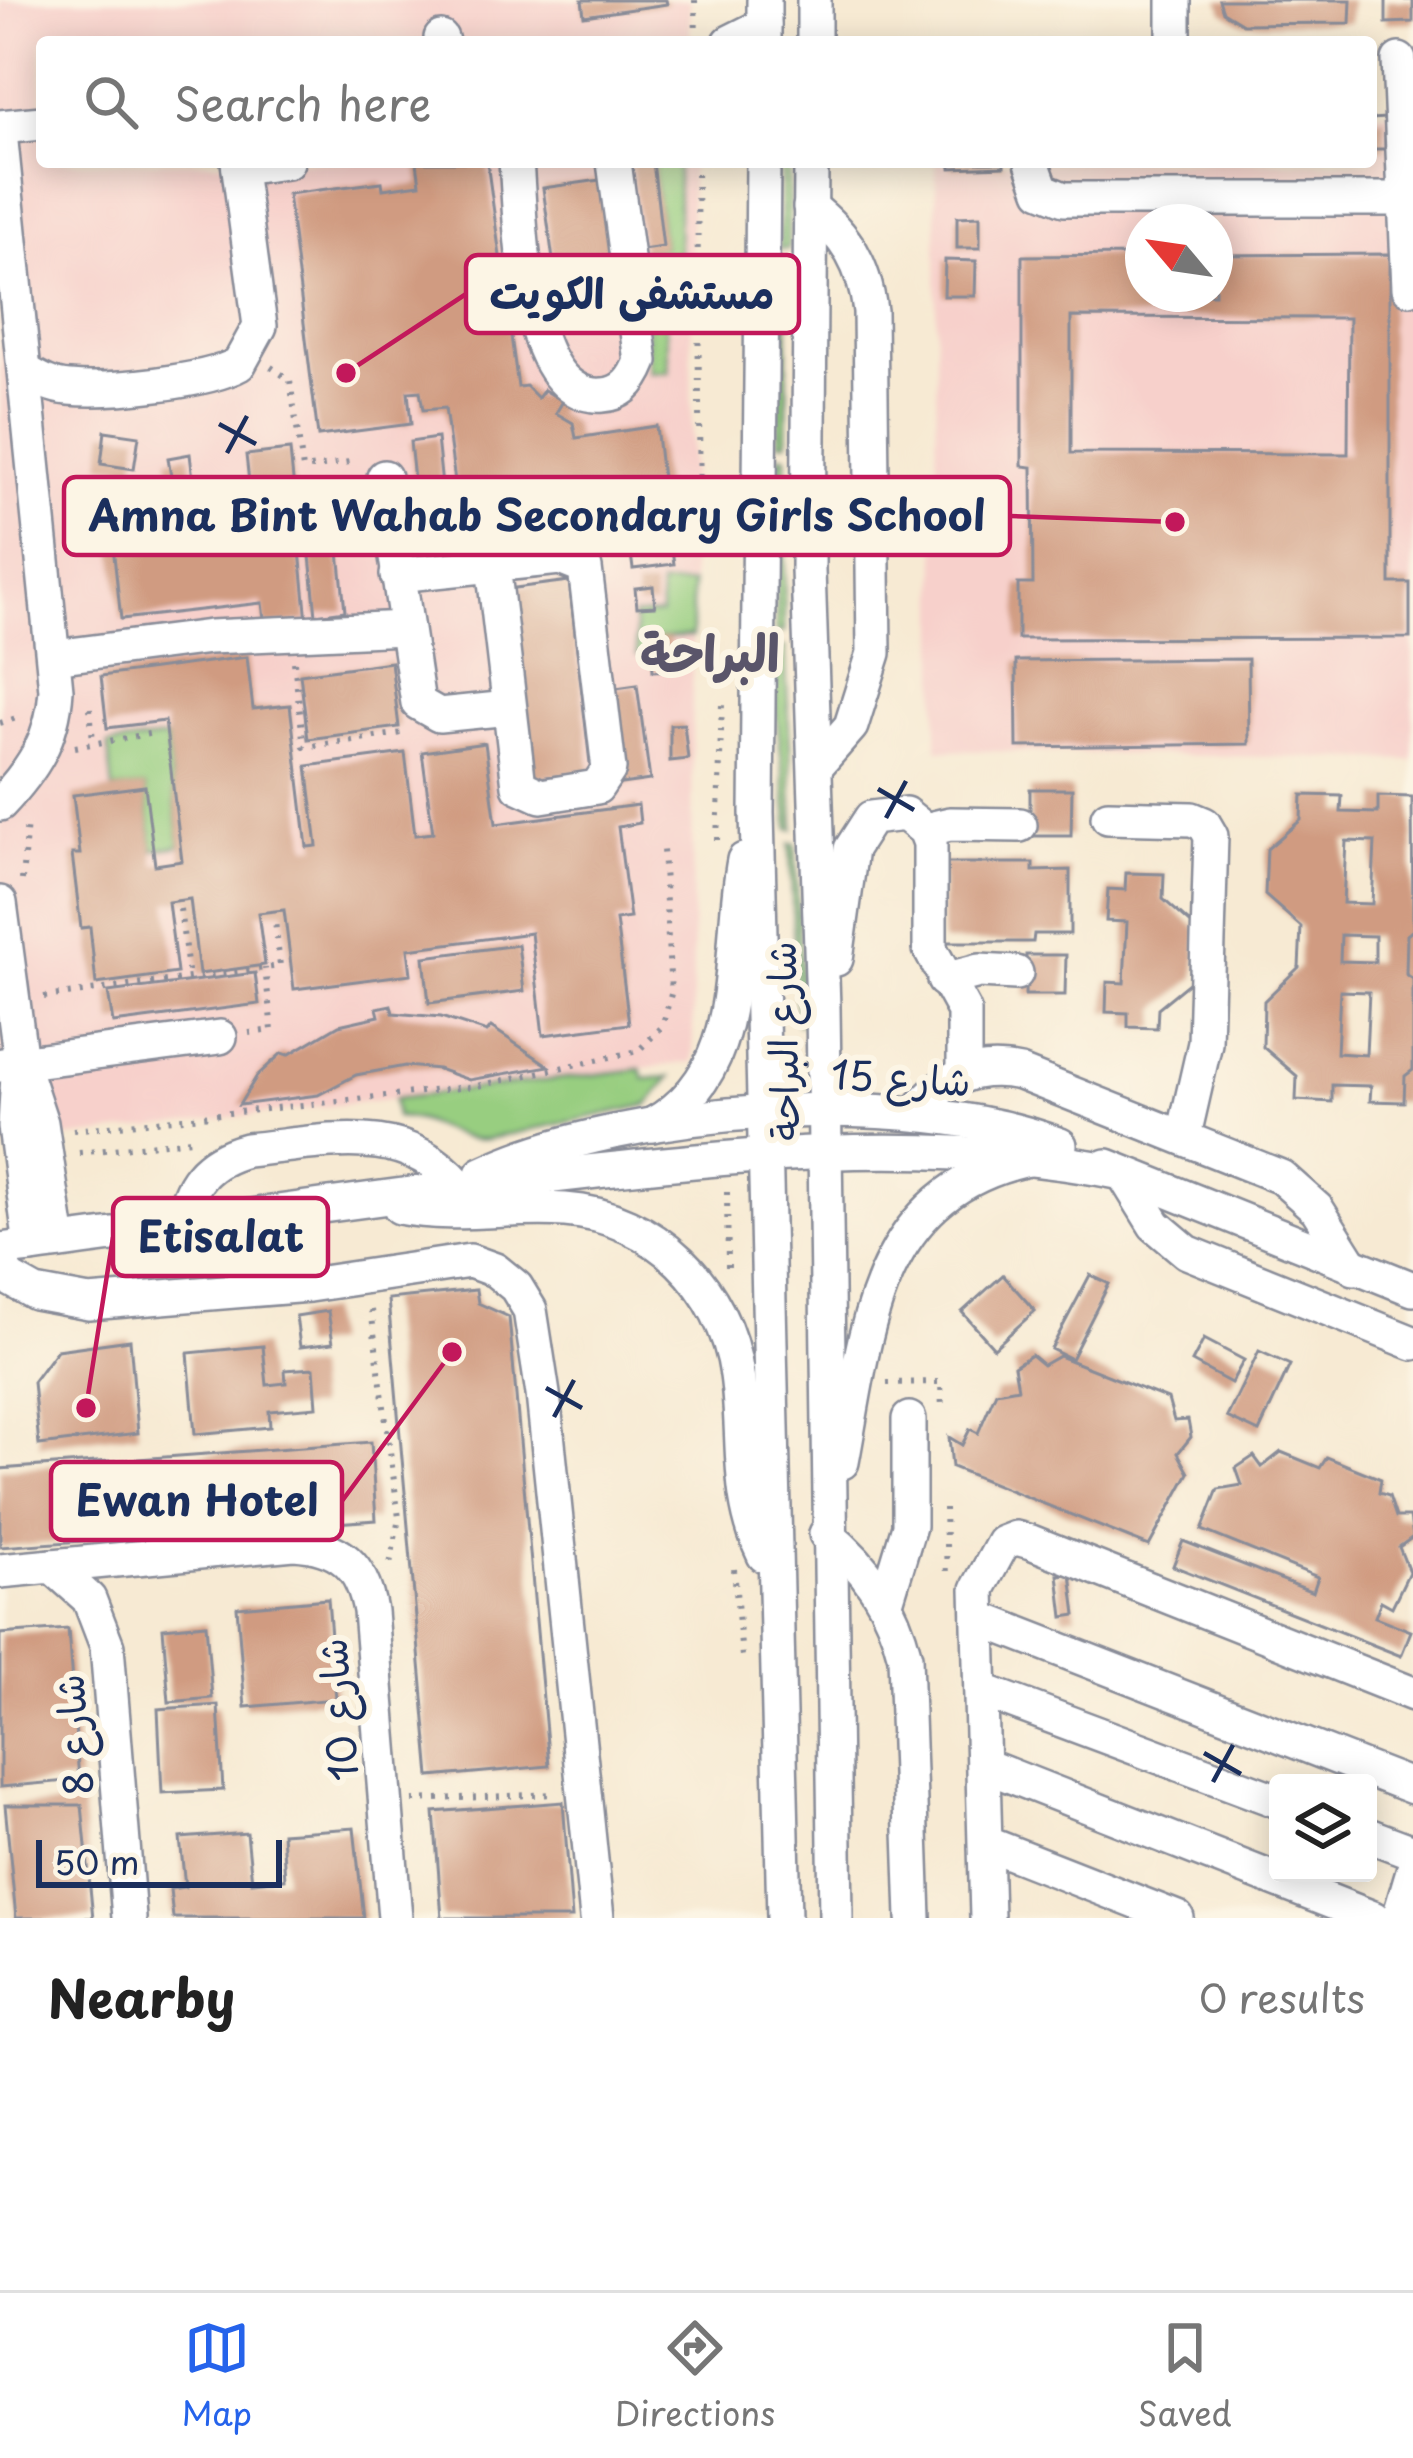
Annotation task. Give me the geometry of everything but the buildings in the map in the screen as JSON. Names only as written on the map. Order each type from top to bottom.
[{"type":"street","points":[[814,0],[814,36]]},
{"type":"street","points":[[1174,0],[1174,36]]},
{"type":"street","points":[[1394,60],[1409,288]]},
{"type":"street","points":[[14,810],[46,742],[55,708],[54,657],[0,129],[36,124]]},
{"type":"street","points":[[25,371],[53,386],[85,388],[225,372],[250,352],[259,312],[238,168]]},
{"type":"street","points":[[517,168],[536,329],[569,382],[579,391],[605,395],[628,384],[641,361],[615,168]]},
{"type":"street","name":"شارع البراحة","points":[[763,168],[757,812],[784,1918]]},
{"type":"street","name":"شارع البراحة","points":[[811,168],[808,546],[826,1150],[826,1534],[836,1918]]},
{"type":"street","points":[[1034,168],[1042,190],[1064,199],[1405,200]]},
{"type":"street","points":[[810,207],[854,251],[871,311],[874,653],[851,726],[817,765]]},
{"type":"street","points":[[384,478],[414,695],[424,709],[439,715],[509,708]]},
{"type":"street","points":[[398,575],[493,565],[569,558],[589,576],[608,769],[604,779],[587,790],[542,796],[525,792],[517,778],[493,565]]},
{"type":"street","points":[[54,657],[290,631],[405,628]]},
{"type":"street","points":[[652,1126],[696,1092],[724,1040],[735,905],[757,812]]},
{"type":"street","points":[[823,1007],[842,936],[854,837],[884,812],[905,814],[925,830],[932,856],[930,949],[964,1011],[964,1074]]},
{"type":"street","points":[[1108,817],[1192,819],[1204,824],[1210,836],[1205,1043],[1184,1135]]},
{"type":"street","points":[[925,830],[950,824],[1020,825]]},
{"type":"street","points":[[7,908],[24,1062],[54,1144],[30,1246]]},
{"type":"street","points":[[944,980],[979,971],[1016,973]]},
{"type":"street","points":[[24,1062],[220,1037]]},
{"type":"street","points":[[24,1062],[15,1126],[30,1246]]},
{"type":"street","points":[[917,1112],[931,1094],[964,1074],[982,1069],[1020,1072],[1281,1177],[1317,1209],[1354,1268]]},
{"type":"street","name":"شارع 15","points":[[459,1186],[536,1151],[652,1126],[762,1115],[917,1112],[1002,1126],[1413,1289]]},
{"type":"street","points":[[182,1226],[195,1180],[227,1156],[247,1150],[394,1141],[430,1159],[459,1186]]},
{"type":"street","name":"شارع 15","points":[[30,1246],[459,1186],[763,1153],[826,1150],[1041,1156],[1123,1174]]},
{"type":"street","points":[[914,1918],[907,1672],[886,1601],[870,1576],[826,1534],[867,1323],[890,1262],[915,1226],[959,1187],[1041,1156]]},
{"type":"street","points":[[1123,1174],[1155,1225],[1187,1252],[1413,1343]]},
{"type":"street","points":[[363,1199],[452,1213],[542,1209],[593,1214],[641,1232],[682,1263],[714,1305],[734,1354],[745,1499],[774,1573]]},
{"type":"street","points":[[0,1265],[10,1280],[35,1293],[89,1304],[470,1261],[495,1270],[516,1287],[530,1310],[597,1918]]},
{"type":"street","points":[[886,1601],[909,1526],[909,1419]]},
{"type":"street","points":[[987,1918],[978,1589],[988,1563],[1003,1543],[1016,1538],[1413,1694]]},
{"type":"street","name":"شارع 10","points":[[52,1566],[294,1543],[323,1544],[348,1559],[365,1582],[370,1611],[395,1918]]},
{"type":"street","points":[[0,1571],[52,1566]]},
{"type":"street","name":"شارع 8","points":[[52,1566],[81,1590],[101,1621],[129,1918]]},
{"type":"street","points":[[979,1618],[1413,1787]]},
{"type":"street","points":[[981,1690],[1269,1798]]},
{"type":"street","points":[[983,1766],[1373,1918]]},
{"type":"street","points":[[1377,1838],[1413,1852]]},
{"type":"street","points":[[986,1843],[1177,1918]]},
{"type":"street","points":[[1399,1918],[1413,1871]]},
{"type":"path","points":[[695,0],[696,36]]},
{"type":"path","points":[[697,168],[700,526],[729,519],[728,542]]},
{"type":"path","points":[[250,352],[290,380],[302,469],[381,458],[384,478]]},
{"type":"path","points":[[290,631],[304,747],[407,733],[424,709]]},
{"type":"path","points":[[717,841],[722,703]]},
{"type":"path","points":[[70,750],[93,741],[154,733]]},
{"type":"path","points":[[7,908],[22,857],[14,810]]},
{"type":"path","points":[[54,1144],[477,1086],[638,1051],[662,1027],[671,994],[663,849]]},
{"type":"path","points":[[180,909],[189,978]]},
{"type":"path","points":[[40,998],[280,966],[274,921]]},
{"type":"path","points":[[220,1037],[272,1030],[265,968]]},
{"type":"path","points":[[24,1062],[40,998],[38,978]]},
{"type":"path","points":[[54,1144],[205,1138]]},
{"type":"path","points":[[367,1276],[399,1518],[391,1566],[370,1611]]},
{"type":"path","points":[[386,1801],[584,1793]]},
{"type":"shaded area","points":[[0,0],[690,0],[690,36],[36,36],[36,168],[691,168],[693,1062],[0,1146]]},
{"type":"shaded area","points":[[1413,112],[1413,760],[937,750],[936,168],[1377,168],[1377,113]]},
{"type":"green space","points":[[654,168],[677,168],[679,253],[662,274],[669,372],[649,372],[642,250],[663,247]]},
{"type":"green space","points":[[781,168],[789,168],[788,249],[780,249]]},
{"type":"green space","points":[[781,264],[788,265],[787,442],[779,442]]},
{"type":"green space","points":[[779,456],[786,456],[784,632],[776,632]]},
{"type":"green space","points":[[692,584],[692,636],[652,639],[652,654],[637,655],[634,616],[661,614],[660,586]]},
{"type":"green space","points":[[785,648],[794,829],[789,829],[776,707],[777,649]]},
{"type":"green space","points":[[167,738],[180,846],[153,850],[145,787],[113,790],[108,745]]},
{"type":"green space","points":[[790,844],[795,844],[803,1024],[797,1024]]},
{"type":"green space","points":[[641,1069],[644,1079],[670,1077],[648,1105],[487,1139],[463,1137],[396,1117],[394,1099]]},
{"type":"place","name":"مستشفى الكويت","points":[[346,373]]},
{"type":"place","name":"Amna Bint Wahab Secondary Girls School","points":[[1175,522]]},
{"type":"place","name":"Ewan Hotel","points":[[452,1352]]},
{"type":"place","name":"Etisalat","points":[[86,1408]]},
{"type":"district","name":"البراحة","points":[[710,650]]}]
